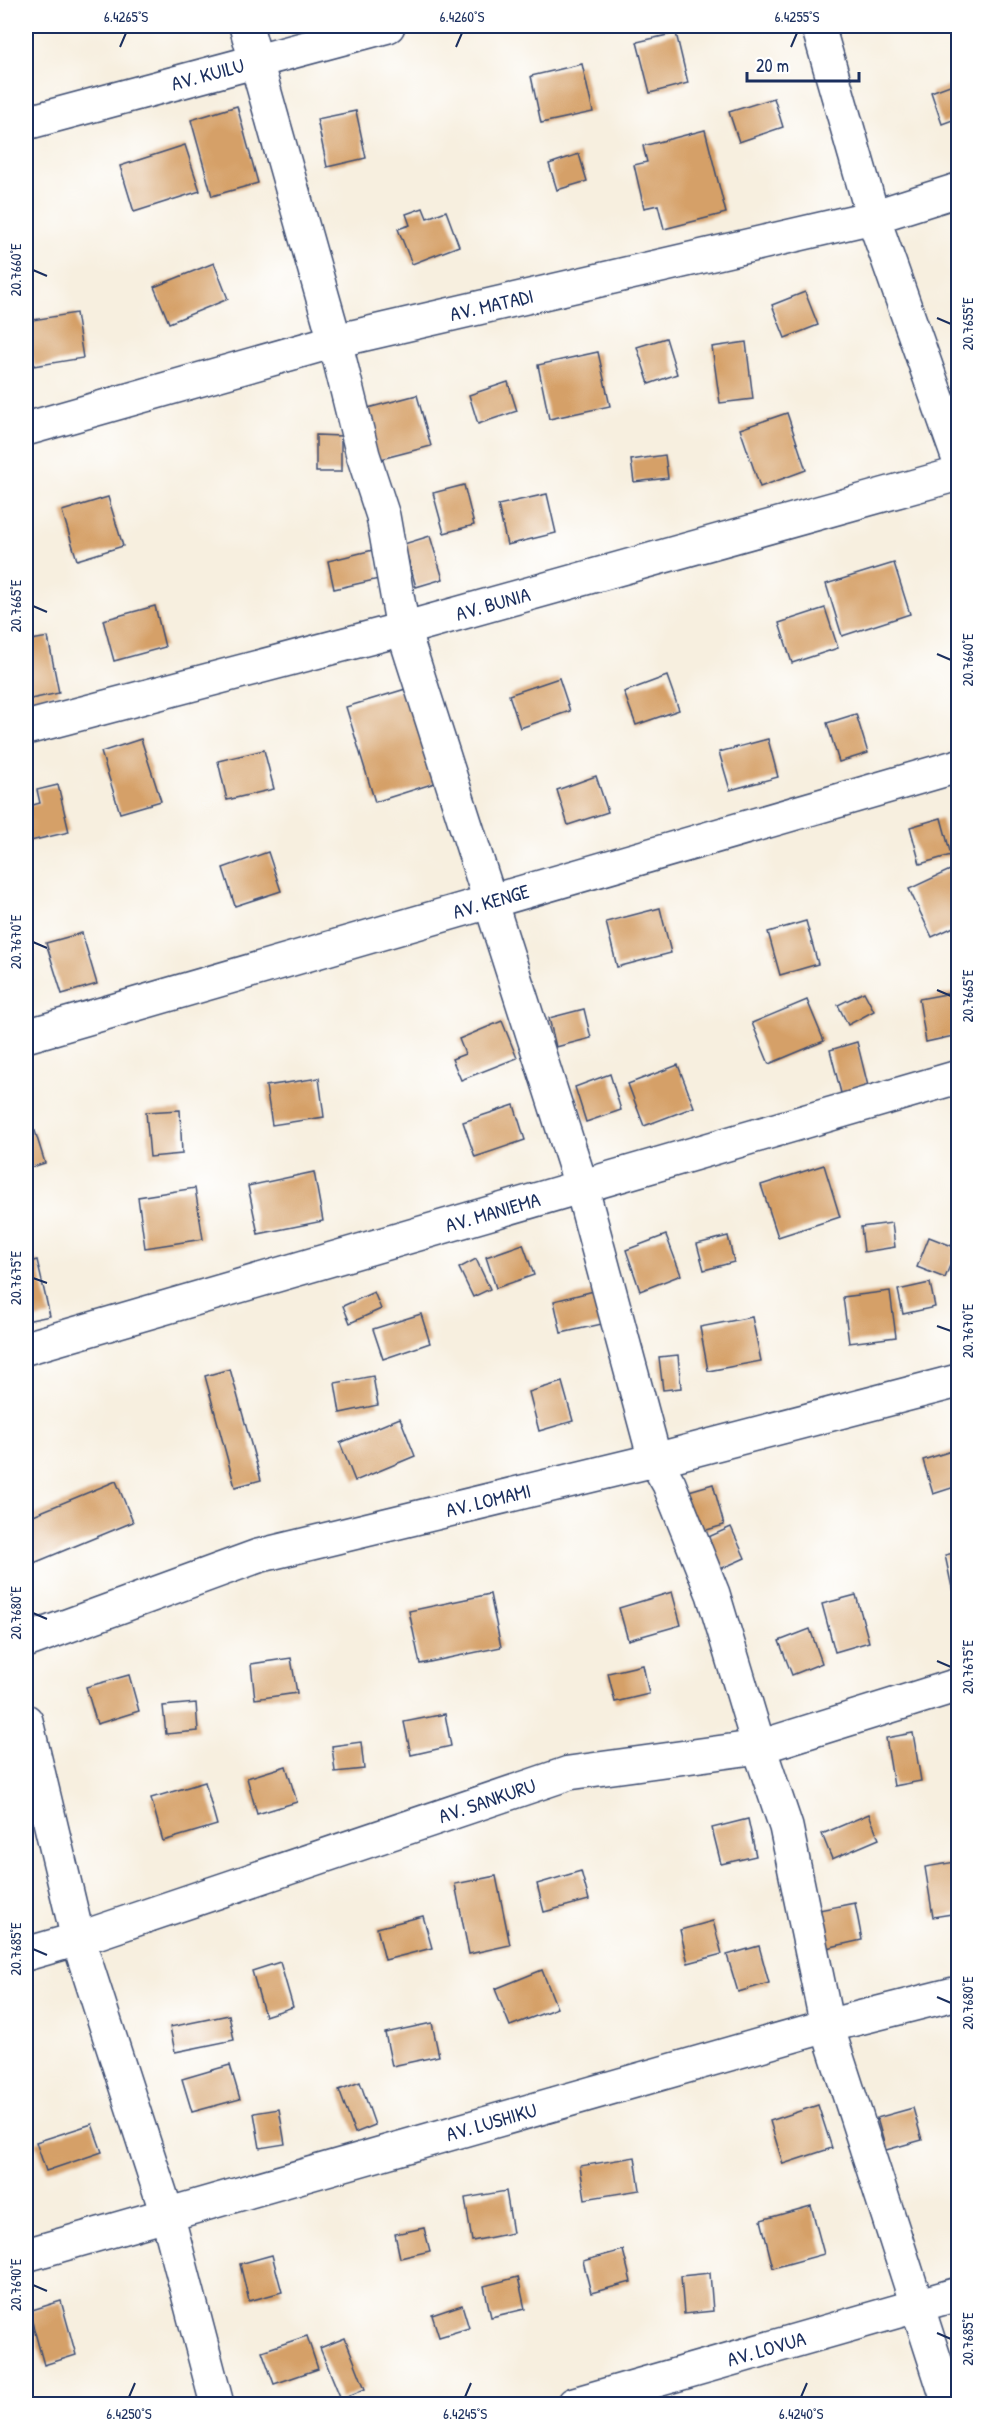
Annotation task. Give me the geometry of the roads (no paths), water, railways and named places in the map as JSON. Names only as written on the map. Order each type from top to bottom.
[{"type":"street","points":[[246,26],[335,341],[363,455],[383,516],[403,629],[581,1185],[655,1460],[669,1484],[713,1594],[759,1747],[786,1827],[827,2026],[950,2404]]},
{"type":"street","name":"AV. KUILU","points":[[26,123],[256,59],[388,26]]},
{"type":"street","points":[[818,26],[873,217],[958,457]]},
{"type":"street","name":"AV. MATADI","points":[[26,429],[335,341],[873,217],[958,190]]},
{"type":"street","name":"AV. BUNIA","points":[[26,728],[403,629],[958,474]]},
{"type":"street","name":"AV. KENGE","points":[[26,1036],[958,766]]},
{"type":"street","name":"AV. MANIEMA","points":[[26,1348],[958,1077]]},
{"type":"street","name":"AV. LOMAMI","points":[[26,1641],[258,1556],[655,1460],[958,1381]]},
{"type":"street","name":"AV. SANKURU","points":[[26,1954],[78,1939],[569,1773],[759,1747],[958,1685]]},
{"type":"street","points":[[26,1721],[78,1939],[167,2214],[217,2404]]},
{"type":"street","name":"AV. LUSHIKU","points":[[26,2255],[827,2026],[958,1993]]},
{"type":"street","name":"AV. LOVUA","points":[[574,2404],[958,2294]]}]
